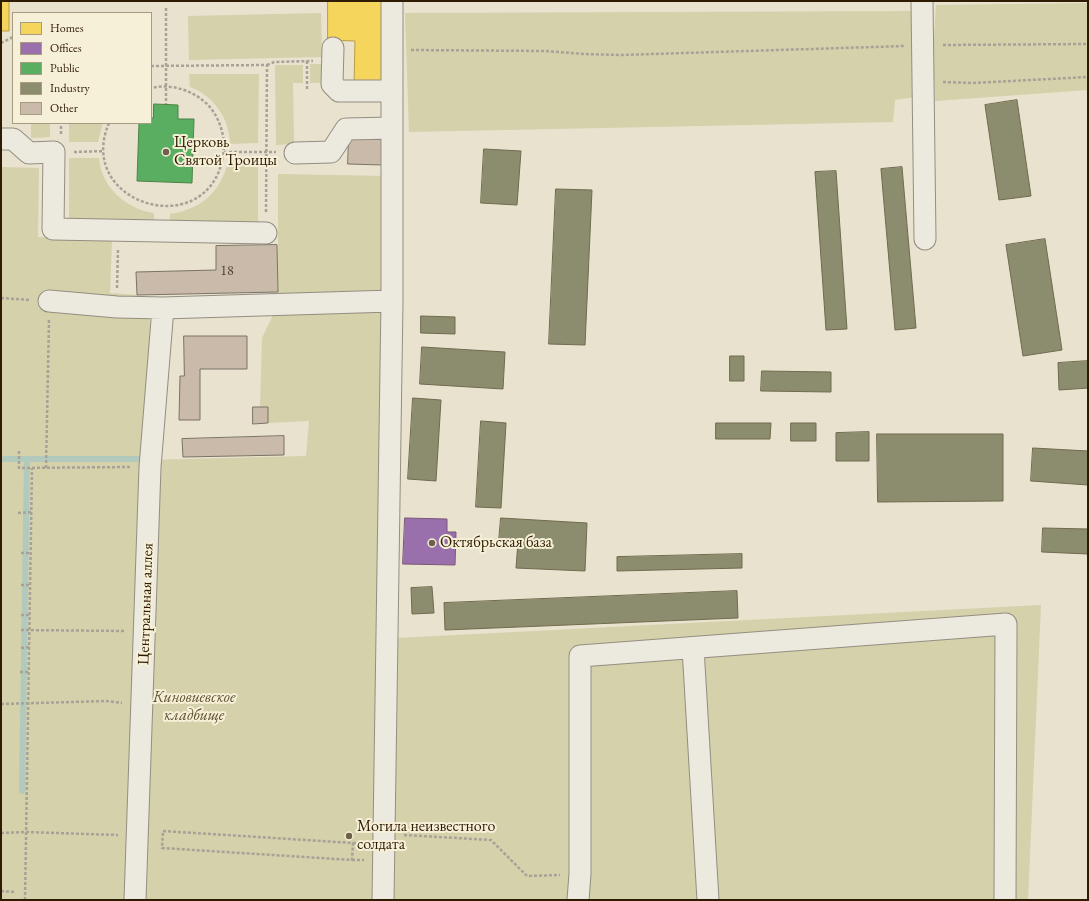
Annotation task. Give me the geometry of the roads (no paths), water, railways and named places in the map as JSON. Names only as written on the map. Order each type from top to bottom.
[{"type":"street","points":[[383,900],[392,301],[392,1]]},
{"type":"street","points":[[922,1],[921,46],[925,239]]},
{"type":"street","points":[[333,48],[332,84],[339,91],[392,91]]},
{"type":"street","points":[[295,153],[331,152],[346,129],[392,128]]},
{"type":"street","points":[[9,134],[29,153],[54,152],[53,229],[266,233]]},
{"type":"street","points":[[50,301],[117,307],[163,308],[392,301]]},
{"type":"street","name":"Центральная аллея","points":[[135,900],[150,467],[163,308]]},
{"type":"street","points":[[578,900],[580,874],[580,656],[1006,624],[1005,900]]},
{"type":"street","points":[[693,648],[708,900]]},
{"type":"waterway","points":[[1,459],[139,459]]},
{"type":"waterway","points":[[22,791],[27,459]]},
{"type":"place","name":"Церковь Святой Троицы","points":[[166,152]]},
{"type":"place","name":"Октябрьская база","points":[[432,543]]},
{"type":"place","name":"Могила неизвестного солдата","points":[[349,836]]},
{"type":"park label","name":"Киновиевское кладбище","points":[[194,707]]}]
